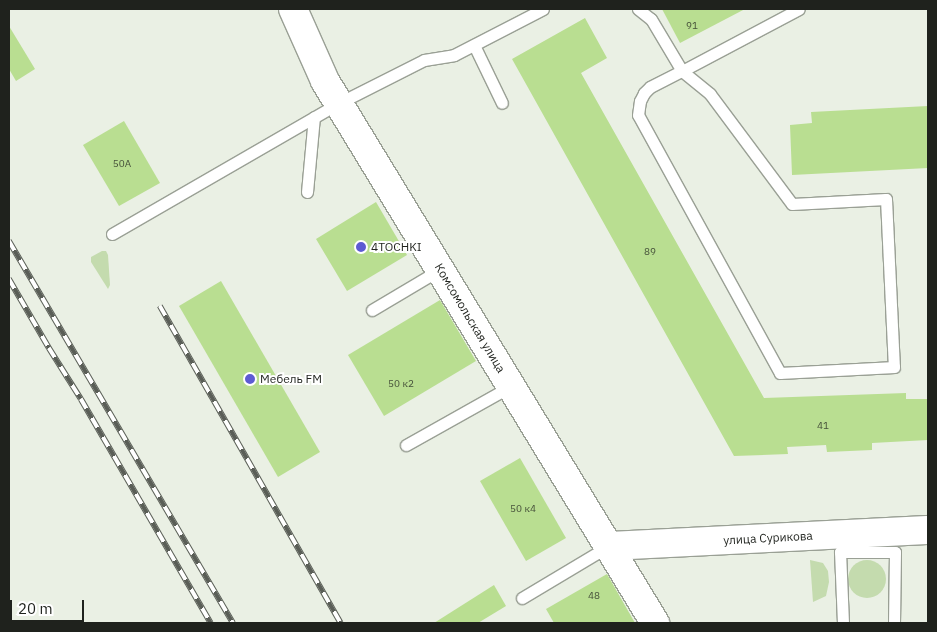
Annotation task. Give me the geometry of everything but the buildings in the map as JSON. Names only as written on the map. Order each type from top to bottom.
[{"type":"main road","name":"Комсомольская улица","points":[[293,9],[325,81],[655,623]]},
{"type":"main road","name":"улица Сурикова","points":[[608,546],[928,530]]},
{"type":"lane","points":[[112,234],[339,103],[424,60],[454,55],[543,9]]},
{"type":"lane","points":[[638,9],[651,20],[682,71],[710,94],[792,204],[886,199],[894,367],[780,373],[638,115],[640,101],[644,93],[682,71],[799,9]]},
{"type":"lane","points":[[474,45],[502,103]]},
{"type":"lane","points":[[306,192],[314,117]]},
{"type":"lane","points":[[372,310],[441,269]]},
{"type":"lane","points":[[406,445],[511,386]]},
{"type":"lane","points":[[522,598],[608,546]]},
{"type":"lane","points":[[843,623],[840,552],[895,552],[894,623]]},
{"type":"green space","points":[[106,251],[108,255],[110,285],[108,289],[91,262],[91,257]]},
{"type":"green space","points":[[810,560],[823,563],[828,571],[829,582],[826,596],[813,602]]},
{"type":"green space","points":[[867,560],[874,561],[880,566],[885,572],[885,586],[880,592],[874,597],[867,598],[860,597],[854,592],[849,586],[848,579],[849,572],[854,566],[860,561]]},
{"type":"railway","points":[[9,241],[233,623]]},
{"type":"railway","points":[[9,279],[211,623]]},
{"type":"railway","points":[[160,306],[341,623]]},
{"type":"place","name":"4TOCHKI","points":[[361,247]]},
{"type":"place","name":"Мебель FM","points":[[250,379]]}]
